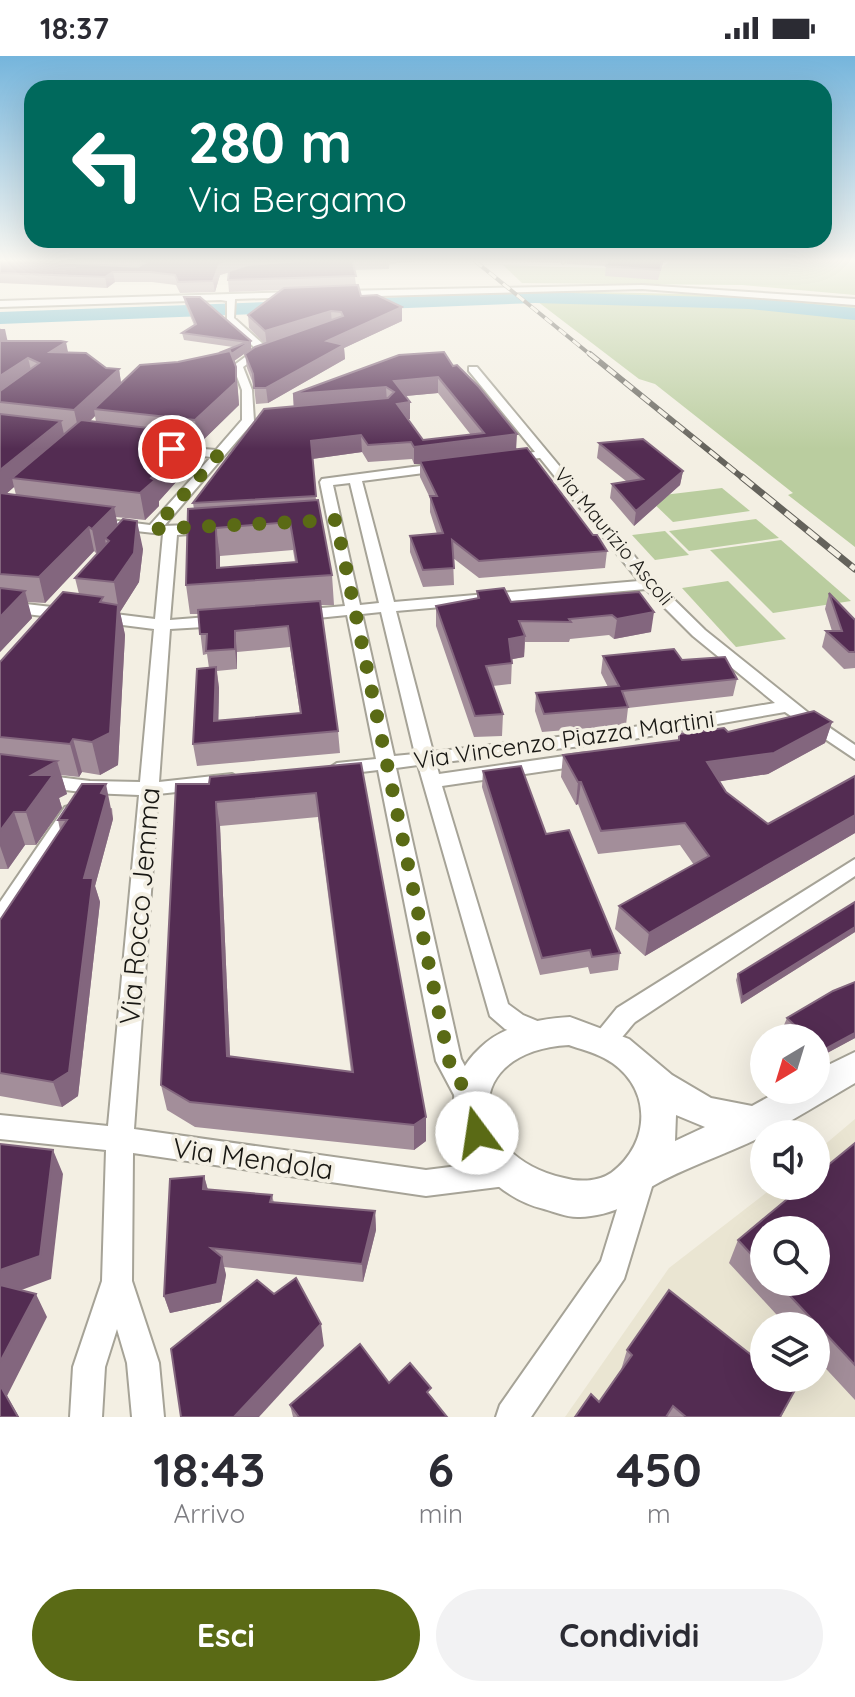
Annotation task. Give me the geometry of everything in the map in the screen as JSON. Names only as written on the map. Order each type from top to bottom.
[{"type":"street","points":[[237,323],[260,346],[261,350],[255,356]]},
{"type":"street","points":[[162,530],[219,454],[254,420],[247,390],[232,368],[255,356],[269,353]]},
{"type":"street","name":"Via Maurizio Ascoli","points":[[473,369],[650,584],[699,633],[805,719],[855,753]]},
{"type":"street","points":[[157,447],[219,454]]},
{"type":"street","points":[[497,460],[545,454]]},
{"type":"street","points":[[450,466],[326,482],[328,521],[356,611],[449,1061],[472,1104]]},
{"type":"street","points":[[355,478],[431,781],[498,1009],[514,1022],[538,1032]]},
{"type":"street","points":[[328,521],[366,518]]},
{"type":"street","points":[[105,524],[130,533],[230,527]]},
{"type":"street","name":"Via Rocco Jemma","points":[[86,1417],[89,1367],[117,1281],[120,1139],[163,625],[162,530]]},
{"type":"street","points":[[282,617],[650,584]]},
{"type":"street","points":[[0,606],[63,607],[163,625],[237,620]]},
{"type":"street","points":[[38,633],[63,607]]},
{"type":"street","name":"Via Vincenzo Piazza Martini","points":[[312,772],[616,736],[789,706]]},
{"type":"street","name":"Via Vincenzo Piazza Martini","points":[[431,781],[631,752],[805,719]]},
{"type":"street","points":[[0,776],[90,787],[148,789],[253,778]]},
{"type":"street","points":[[0,919],[90,787]]},
{"type":"street","points":[[603,1040],[626,1015],[855,866]]},
{"type":"street","points":[[750,1121],[709,1115],[696,1109],[603,1040],[570,1031],[538,1032],[505,1045],[491,1057],[474,1087],[472,1104],[477,1133],[494,1161],[506,1173],[539,1192],[577,1199],[613,1192],[642,1173],[750,1125]]},
{"type":"street","points":[[830,1080],[855,1066]]},
{"type":"street","points":[[512,1417],[614,1269],[642,1173],[657,1149],[661,1121],[656,1094],[641,1069]]},
{"type":"street","points":[[760,1120],[788,1104]]},
{"type":"street","name":"Via Mendola","points":[[0,1127],[120,1139],[426,1183],[506,1173]]},
{"type":"street","name":"Via Rocco Jemma","points":[[117,1281],[143,1363],[148,1417]]},
{"type":"shaded area","points":[[855,1119],[855,1417],[565,1417],[669,1268],[757,1200],[830,1200],[830,1140]]},
{"type":"green space","points":[[565,323],[855,323],[855,547],[788,495],[793,493],[655,384],[639,379]]},
{"type":"green space","points":[[722,488],[750,511],[673,522],[647,497]]},
{"type":"green space","points":[[756,519],[779,538],[689,551],[669,531]]},
{"type":"green space","points":[[665,531],[689,555],[655,560],[632,535]]},
{"type":"green space","points":[[781,540],[851,601],[773,613],[710,550]]},
{"type":"green space","points":[[728,581],[786,639],[736,647],[682,588]]},
{"type":"building","points":[[230,323],[251,341],[231,354],[230,351],[219,353],[247,342],[182,333],[196,324]]},
{"type":"building","points":[[256,323],[293,323],[265,331]]},
{"type":"building","points":[[325,323],[368,323],[327,341],[344,345],[266,388],[254,388],[253,374],[245,354],[255,347]]},
{"type":"building","points":[[0,341],[66,342],[50,352],[86,353],[106,368],[119,369],[74,410],[0,402],[0,391],[39,363],[28,358],[0,376]]},
{"type":"building","points":[[230,351],[236,367],[236,382],[195,420],[94,409],[140,365],[178,362]]},
{"type":"building","points":[[444,352],[453,366],[457,365],[479,387],[517,434],[414,447],[411,442],[368,445],[361,435],[311,441],[316,496],[193,503],[264,409],[388,398],[394,392],[386,387],[293,394],[399,355]],"holes":[[[438,377],[484,433],[423,440],[397,404],[410,402],[394,381]]]},
{"type":"building","points":[[0,414],[61,421],[0,470]]},
{"type":"building","points":[[81,420],[182,432],[179,435],[191,436],[151,478],[155,480],[140,493],[12,478]]},
{"type":"building","points":[[643,439],[683,471],[636,511],[612,484],[643,479],[599,443]]},
{"type":"building","points":[[527,448],[607,551],[479,561],[452,540],[454,568],[423,570],[410,536],[443,533],[430,496],[437,496],[420,461]]},
{"type":"building","points":[[0,493],[114,507],[92,529],[89,527],[39,577],[0,574]]},
{"type":"building","points":[[318,500],[332,575],[186,585],[188,509]],"holes":[[[290,522],[297,562],[217,568],[216,528]]]},
{"type":"building","points":[[123,519],[137,521],[134,553],[114,582],[75,578],[109,541],[105,538]]},
{"type":"building","points":[[0,588],[25,591],[0,617]]},
{"type":"building","points":[[504,588],[511,602],[639,592],[654,612],[617,619],[612,615],[569,619],[571,622],[519,621],[525,636],[509,639],[512,663],[486,666],[503,714],[475,716],[436,606],[479,598],[477,591]]},
{"type":"building","points":[[63,592],[103,597],[100,602],[118,605],[110,733],[92,742],[73,739],[70,744],[0,737],[0,662]]},
{"type":"building","points":[[829,593],[855,620],[855,652],[849,652],[826,631],[842,631]]},
{"type":"building","points":[[320,601],[338,731],[193,744],[197,669],[216,667],[214,721],[301,713],[288,626],[235,631],[235,649],[206,651],[207,634],[200,634],[198,610]]},
{"type":"building","points":[[674,649],[682,660],[725,657],[737,679],[622,691],[628,707],[544,714],[536,693],[619,686],[603,656]]},
{"type":"building","points":[[814,711],[832,722],[774,753],[707,762],[726,792],[768,824],[855,776],[855,815],[649,933],[619,906],[709,856],[685,823],[601,831],[581,782],[578,782],[563,755],[679,740],[679,734],[724,728],[728,732]]},
{"type":"building","points":[[0,754],[57,761],[32,775],[53,775],[26,812],[14,812],[0,831]]},
{"type":"building","points":[[361,763],[426,1117],[414,1125],[190,1102],[161,1085],[176,784],[209,784],[210,777]],"holes":[[[316,793],[353,1072],[227,1056],[216,802]]]},
{"type":"building","points":[[521,766],[546,834],[569,830],[620,953],[592,957],[590,950],[542,958],[483,771]]},
{"type":"building","points":[[82,784],[106,784],[101,793],[107,795],[84,878],[93,878],[69,1072],[53,1082],[0,1073],[0,920],[67,820],[58,820]]},
{"type":"building","points":[[855,902],[855,927],[742,997],[738,974]]},
{"type":"building","points":[[855,982],[855,1033],[830,1046],[830,1024],[793,1024],[787,1018]]},
{"type":"building","points":[[855,1143],[855,1365],[830,1338],[830,1312],[805,1312],[790,1296],[830,1296],[830,1216],[767,1216],[786,1200],[830,1200],[830,1164]]},
{"type":"building","points":[[0,1144],[53,1150],[40,1256],[0,1270]]},
{"type":"building","points":[[204,1176],[203,1189],[272,1195],[270,1202],[375,1211],[362,1264],[211,1248],[222,1257],[217,1284],[164,1296],[170,1179]]},
{"type":"building","points":[[750,1230],[750,1253],[738,1240]]},
{"type":"building","points":[[296,1278],[321,1324],[234,1417],[181,1417],[171,1349],[257,1280],[274,1294]]},
{"type":"building","points":[[0,1285],[36,1294],[0,1362]]},
{"type":"building","points":[[669,1290],[750,1354],[750,1392],[794,1392],[780,1417],[686,1417],[673,1406],[666,1417],[575,1417],[591,1394],[599,1402],[632,1355],[627,1350]]},
{"type":"building","points":[[360,1344],[389,1383],[410,1363],[431,1388],[427,1392],[447,1417],[299,1417],[290,1405]]},
{"type":"building","points":[[0,1385],[18,1417],[0,1417]]},
{"type":"railway","points":[[551,323],[592,356]]},
{"type":"railway","points":[[590,354],[744,479]]},
{"type":"railway","points":[[742,477],[855,569]]},
{"type":"route","points":[[172,449],[219,454],[154,529],[170,531],[336,520],[449,1061],[472,1104],[477,1133]]}]
